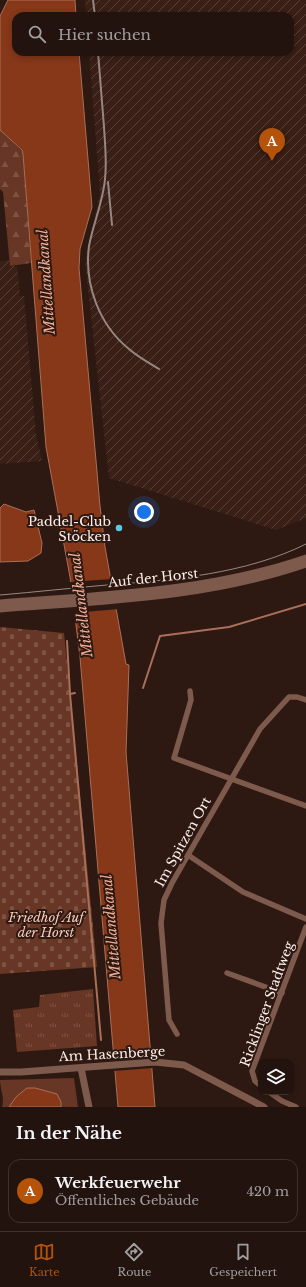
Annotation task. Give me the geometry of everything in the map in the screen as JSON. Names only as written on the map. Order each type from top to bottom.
[{"type":"street","name":"Auf der Horst","points":[[120,597],[224,581],[255,574],[306,558]]},
{"type":"street","name":"Auf der Horst","points":[[0,603],[64,601],[179,594],[256,580],[306,564]]},
{"type":"street","name":"Auf der Horst","points":[[0,609],[64,601]]},
{"type":"street","points":[[190,691],[191,700],[174,758],[306,806]]},
{"type":"street","name":"Im Spitzen Ort","points":[[177,1034],[169,1020],[161,912],[169,888],[260,730],[286,700],[294,696],[306,700]]},
{"type":"street","points":[[188,855],[243,892],[306,919]]},
{"type":"street","name":"Ricklinger Stadtweg","points":[[258,1084],[255,1081],[252,1071],[306,927]]},
{"type":"street","points":[[227,973],[282,993]]},
{"type":"street","name":"Am Hasenberge","points":[[0,1072],[21,1072],[155,1062],[184,1065],[264,1107]]},
{"type":"street","points":[[81,1068],[89,1107]]},
{"type":"street","points":[[273,1095],[282,1101],[296,1107]]},
{"type":"shaded area","points":[[85,0],[306,0],[306,518],[276,530],[109,478],[85,262],[100,193],[89,56],[294,56],[294,12],[86,12]]},
{"type":"shaded area","points":[[9,260],[10,266],[17,266],[20,296],[24,296],[36,435],[42,461],[0,464],[0,261]]},
{"type":"green space","points":[[0,130],[22,151],[23,154],[31,263],[10,266],[3,192],[0,189]]},
{"type":"green space","name":"Friedhof Auf der Horst","points":[[0,627],[64,633],[97,967],[0,974]]},
{"type":"green space","points":[[93,989],[97,1046],[17,1052],[13,1010],[39,1007],[40,995]]},
{"type":"green space","points":[[74,1078],[78,1107],[2,1107],[3,1100],[0,1080]]},
{"type":"water","name":"Mittellandkanal","points":[[8,0],[75,0],[76,12],[12,12],[12,56],[79,56],[92,207],[80,249],[79,268],[105,547],[126,664],[129,665],[126,752],[155,1107],[118,1107],[80,657],[70,577],[46,447],[23,154],[22,150],[0,130],[0,16]]},
{"type":"water","points":[[4,504],[26,512],[34,510],[42,543],[41,553],[28,561],[0,562],[0,508]]},
{"type":"water","points":[[27,1088],[35,1088],[57,1094],[61,1102],[61,1107],[9,1107],[16,1097]]},
{"type":"pier","points":[[113,579],[119,609],[73,613],[69,582]]},
{"type":"pier","points":[[152,1054],[153,1068],[113,1071],[112,1058]]},
{"type":"waterway","points":[[143,688],[160,636],[229,627],[306,604]]},
{"type":"waterway","points":[[67,641],[70,694]]},
{"type":"waterway","points":[[75,693],[70,694],[101,1040]]},
{"type":"tram line","points":[[0,595],[157,581],[208,574],[259,562],[306,544]]},
{"type":"railway","points":[[93,0],[94,12]]},
{"type":"railway","points":[[98,56],[106,166],[102,196],[89,246],[89,275],[96,303],[109,328],[118,339],[136,355],[159,369]]},
{"type":"railway","points":[[108,182],[112,225]]},
{"type":"place","name":"Werkfeuerwehr","points":[[272,161]]},
{"type":"place","name":"Paddel-Club Stöcken","points":[[119,528]]}]
